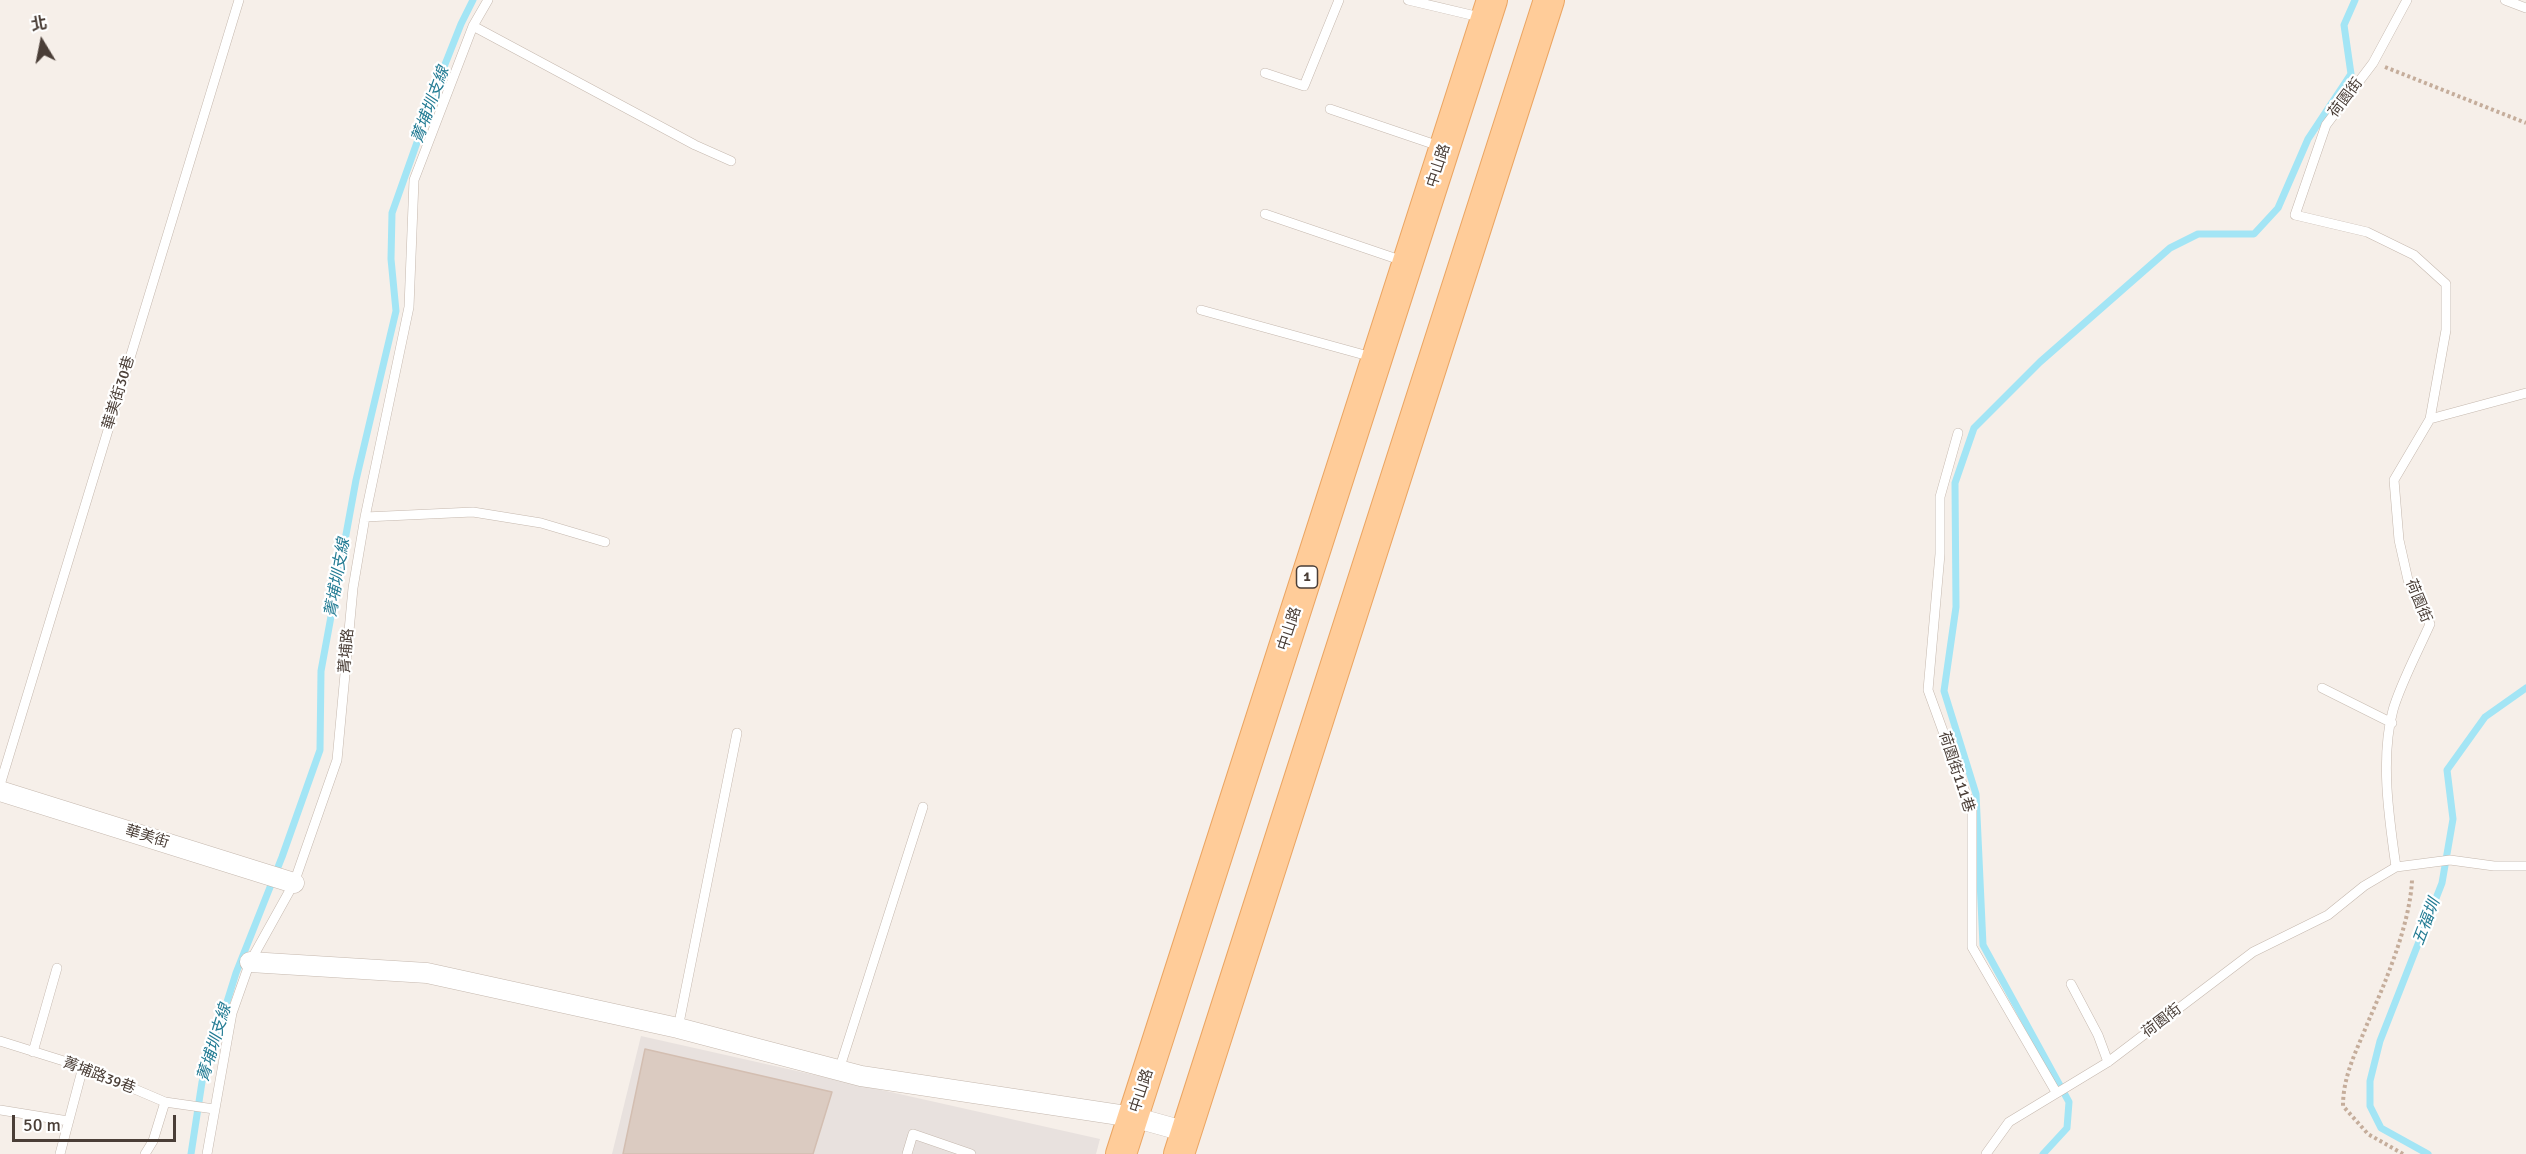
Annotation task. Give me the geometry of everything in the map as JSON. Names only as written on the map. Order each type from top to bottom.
[{"type":"main road","points":[[1183,1143],[1549,0]]},
{"type":"main road","name":"中山路","points":[[1121,1154],[1489,9]]},
{"type":"street","name":"華美街","points":[[0,791],[294,883]]},
{"type":"street","points":[[250,962],[427,973],[678,1028],[861,1076],[1133,1117],[1183,1143]]},
{"type":"lane","name":"華美街30巷","points":[[0,785],[239,0]]},
{"type":"lane","name":"菁埔路","points":[[207,1154],[232,1013],[250,962],[294,883],[337,760],[353,588],[365,517],[409,307],[414,180],[473,26],[488,0]]},
{"type":"lane","points":[[1265,73],[1304,86],[1339,0]]},
{"type":"lane","points":[[1408,0],[1489,9]]},
{"type":"lane","name":"荷園街","points":[[1990,1152],[2009,1122],[2108,1062],[2253,952],[2328,915],[2364,886],[2396,867],[2390,825],[2387,762],[2393,710],[2430,624],[2406,570],[2399,540],[2394,480],[2430,419],[2446,330],[2446,284],[2414,255],[2367,232],[2295,215],[2326,125],[2373,63],[2407,0]]},
{"type":"lane","points":[[2505,0],[2526,8]]},
{"type":"lane","points":[[473,26],[731,162]]},
{"type":"lane","points":[[1330,109],[1445,147]]},
{"type":"lane","points":[[1265,214],[1408,263]]},
{"type":"lane","points":[[1201,310],[1377,358]]},
{"type":"lane","points":[[2430,419],[2526,393]]},
{"type":"lane","name":"荷園街111巷","points":[[1958,433],[1940,497],[1940,554],[1928,690],[1972,811],[1972,947],[2056,1092]]},
{"type":"lane","points":[[365,517],[473,512],[541,523],[605,542]]},
{"type":"lane","points":[[2322,688],[2392,723]]},
{"type":"lane","points":[[678,1028],[737,734]]},
{"type":"lane","points":[[839,1070],[923,807]]},
{"type":"lane","points":[[2396,867],[2450,860],[2494,866],[2526,866]]},
{"type":"lane","points":[[33,1052],[57,968]]},
{"type":"lane","points":[[2071,984],[2098,1035],[2108,1062]]},
{"type":"lane","name":"菁埔路39巷","points":[[0,1041],[83,1067],[165,1102],[214,1109]]},
{"type":"lane","points":[[60,1154],[83,1067]]},
{"type":"lane","points":[[145,1154],[153,1141],[165,1102]]},
{"type":"lane","points":[[0,1110],[69,1121]]},
{"type":"lane","points":[[907,1154],[913,1134],[971,1154]]},
{"type":"path","points":[[2373,63],[2526,123]]},
{"type":"path","points":[[2403,1154],[2368,1134],[2343,1106],[2343,1087],[2384,984],[2411,899],[2414,864]]},
{"type":"shaded area","points":[[641,1036],[1100,1139],[1096,1154],[612,1154]]},
{"type":"building","points":[[645,1049],[832,1092],[813,1154],[623,1154]]},
{"type":"waterway","name":"菁埔圳支線","points":[[191,1154],[202,1082],[236,973],[282,857],[320,750],[321,671],[356,480],[396,311],[391,259],[392,213],[442,72],[473,0]]},
{"type":"waterway","points":[[2043,1154],[2067,1128],[2069,1102],[1983,945],[1976,794],[1944,691],[1956,607],[1955,483],[1974,428],[2040,362],[2170,248],[2198,234],[2254,234],[2278,208],[2308,139],[2351,74],[2344,25],[2355,0]]},
{"type":"waterway","name":"五福圳","points":[[2428,1154],[2381,1128],[2370,1106],[2370,1081],[2380,1041],[2442,883],[2453,819],[2447,770],[2485,717],[2526,688]]}]
